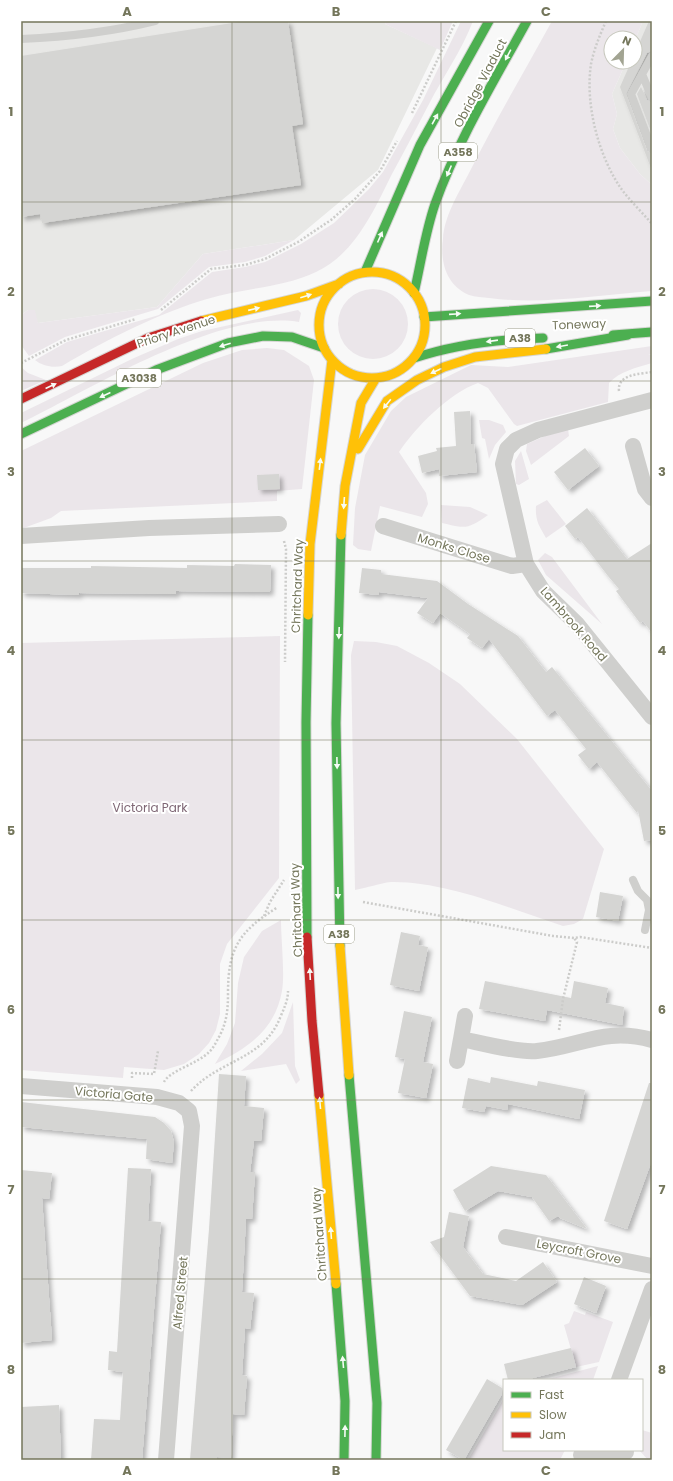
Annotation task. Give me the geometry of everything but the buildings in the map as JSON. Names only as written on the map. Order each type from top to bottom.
[{"type":"main road","name":"Obridge Viaduct","points":[[365,272],[420,145],[489,21]]},
{"type":"main road","name":"Obridge Viaduct","points":[[414,293],[435,205],[453,162],[527,21]]},
{"type":"main road","name":"A38","points":[[365,272],[379,272],[392,276],[404,283],[414,293],[421,304],[424,317],[423,338],[414,358],[403,368],[390,375],[376,378],[352,374],[332,360],[324,348],[320,327],[322,306],[329,294],[339,284],[351,276],[365,272]]},
{"type":"main road","name":"Priory Avenue","points":[[21,399],[148,338],[195,322],[306,296],[339,284]]},
{"type":"main road","name":"Toneway","points":[[424,317],[652,302]]},
{"type":"main road","name":"Toneway","points":[[414,358],[441,348],[511,339],[628,335],[652,332]]},
{"type":"main road","points":[[348,464],[387,401],[424,377],[444,367],[476,357],[523,353],[628,335]]},
{"type":"main road","name":"A3038","points":[[21,434],[156,370],[228,343],[263,336],[292,336],[324,348]]},
{"type":"main road","name":"Chritchard Way","points":[[332,360],[310,544],[306,722],[306,910],[312,1021],[343,1366],[345,1401],[344,1460]]},
{"type":"main road","name":"A38","points":[[376,378],[362,403],[348,464],[341,538],[336,723],[338,910],[344,1023],[378,1403],[378,1458]]},
{"type":"street","name":"Lambrook Road","points":[[652,400],[538,430],[516,440],[507,449],[503,464],[526,564],[543,591],[577,624],[652,717]]},
{"type":"street","points":[[633,446],[645,489],[652,498]]},
{"type":"street","points":[[21,536],[149,528],[278,524]]},
{"type":"street","name":"Monks Close","points":[[384,526],[512,566],[526,564]]},
{"type":"street","points":[[457,1061],[465,1016]]},
{"type":"street","points":[[461,1039],[535,1051],[609,1036],[634,1035],[652,1040]]},
{"type":"street","name":"Victoria Gate","points":[[21,1086],[157,1097],[179,1103]]},
{"type":"street","name":"Alfred Street","points":[[166,1460],[192,1126],[188,1111],[179,1103]]},
{"type":"street","name":"Leycroft Grove","points":[[506,1237],[652,1266]]},
{"type":"street","points":[[619,1379],[652,1289]]},
{"type":"street","points":[[581,1455],[628,1454]]},
{"type":"lane","points":[[21,39],[61,38],[131,27],[155,21]]},
{"type":"lane","points":[[652,56],[631,94],[652,149]]},
{"type":"lane","points":[[642,74],[652,98]]},
{"type":"lane","points":[[634,880],[638,891],[649,900],[649,910],[645,930]]},
{"type":"path","points":[[410,117],[456,21]]},
{"type":"path","points":[[606,21],[597,40],[591,64],[589,89],[593,118],[601,147],[611,171],[621,187],[652,224]]},
{"type":"path","points":[[159,312],[211,269],[245,265],[265,259],[298,242],[331,220],[355,198],[380,171],[398,140]]},
{"type":"path","points":[[21,363],[66,340],[137,318]]},
{"type":"path","points":[[621,408],[619,392],[620,383],[629,377],[652,372]]},
{"type":"path","points":[[278,524],[286,549],[285,664]]},
{"type":"path","points":[[287,875],[287,882]]},
{"type":"path","points":[[264,916],[270,902],[281,886]]},
{"type":"path","points":[[363,902],[553,936],[574,938],[580,937],[652,948]]},
{"type":"path","points":[[157,1097],[165,1079],[195,1063],[210,1052],[220,1035],[228,1016],[228,971],[236,944],[256,921],[278,907]]},
{"type":"path","points":[[558,1046],[563,999],[577,942],[574,938]]},
{"type":"path","points":[[179,1103],[198,1082],[219,1068],[240,1060],[258,1048],[275,1031],[288,1000],[288,984]]},
{"type":"path","points":[[134,1095],[132,1073],[154,1074],[158,1051]]},
{"type":"shaded area","points":[[21,21],[386,21],[385,24],[437,48],[378,170],[294,240],[203,254],[157,307],[38,323],[28,310],[21,315]]},
{"type":"shaded area","points":[[643,21],[652,21],[652,185],[640,174],[620,148],[613,129],[617,114],[612,94],[622,70],[643,70],[643,30],[639,30]]},
{"type":"green space","points":[[386,21],[453,21],[440,50],[385,24]]},
{"type":"green space","points":[[461,21],[473,21],[458,53],[429,104],[378,202],[362,230],[352,243],[330,264],[316,272],[290,281],[221,295],[170,312],[115,337],[62,366],[48,366],[35,360],[67,342],[159,315],[212,272],[245,267],[265,262],[301,244],[334,223],[369,189],[383,172],[423,100]]},
{"type":"green space","points":[[552,21],[643,21],[639,30],[603,30],[603,70],[622,70],[612,94],[617,114],[613,129],[620,148],[640,174],[652,185],[652,291],[550,300],[509,300],[476,297],[461,291],[446,272],[442,248],[444,231],[452,206],[488,136]]},
{"type":"green space","points":[[294,240],[265,256],[245,262],[209,267],[158,309],[65,337],[29,356],[21,345],[21,315],[28,310],[35,310],[38,323],[157,307],[203,254]]},
{"type":"green space","points":[[373,289],[386,292],[398,299],[405,311],[408,324],[405,337],[398,349],[386,356],[373,359],[360,356],[348,349],[341,337],[338,324],[341,311],[348,299],[360,292]]},
{"type":"green space","points":[[298,310],[301,313],[299,322],[267,321],[232,327],[195,339],[157,354],[21,423],[21,413],[134,358],[178,339],[202,331]]},
{"type":"green space","points":[[652,346],[652,354],[648,355],[652,355],[652,363],[623,373],[609,383],[608,402],[517,426],[488,388],[478,383],[456,394],[434,412],[414,432],[399,452],[426,493],[428,504],[422,517],[380,506],[371,551],[358,549],[353,545],[355,508],[365,455],[391,411],[406,397],[471,365],[508,367]]},
{"type":"green space","points":[[267,348],[284,350],[309,366],[314,380],[302,489],[277,491],[277,501],[61,511],[51,518],[21,529],[21,451],[203,363],[242,350]]},
{"type":"green space","points":[[21,367],[28,373],[46,380],[21,391]]},
{"type":"green space","points":[[479,420],[489,420],[503,425],[506,432],[495,445],[489,459],[485,439],[482,438]]},
{"type":"green space","points":[[568,429],[569,436],[531,465],[526,451],[527,444],[552,433]]},
{"type":"green space","points":[[521,451],[529,479],[519,485],[516,484],[515,461]]},
{"type":"green space","points":[[547,500],[566,524],[546,538],[538,523],[536,506]]},
{"type":"green space","points":[[441,505],[470,507],[488,515],[471,525],[462,527],[450,525],[442,523]]},
{"type":"green space","points":[[545,553],[552,557],[602,624],[546,575],[538,560]]},
{"type":"green space","name":"Victoria Park","points":[[280,636],[279,878],[227,944],[220,964],[220,1014],[216,1030],[209,1043],[199,1054],[184,1064],[164,1070],[124,1067],[123,1078],[21,1070],[21,643]]},
{"type":"green space","points":[[354,641],[376,642],[397,646],[429,663],[460,684],[517,739],[604,849],[583,919],[574,924],[563,926],[478,897],[434,886],[412,883],[382,883],[355,890],[351,655]]},
{"type":"green space","points":[[281,920],[283,984],[278,1005],[273,1017],[258,1036],[249,1044],[215,1064],[227,1044],[235,1023],[238,983],[244,957],[262,931]]},
{"type":"green space","points":[[293,1002],[295,1066],[300,1080],[296,1084],[286,1064],[241,1071],[262,1054],[282,1033]]},
{"type":"green space","points":[[574,1311],[585,1315],[586,1312],[613,1322],[599,1362],[576,1367],[564,1325],[569,1323]]},
{"type":"green space","points":[[598,1366],[593,1379],[549,1379]]},
{"type":"green space","points":[[503,1400],[503,1451],[564,1451],[560,1460],[468,1460]]},
{"type":"green space","points":[[643,1430],[652,1433],[652,1460],[648,1460],[640,1451],[643,1451]]},
{"type":"traffic: fast","points":[[365,272],[420,145],[489,21]]},
{"type":"traffic: fast","points":[[414,293],[428,226],[444,180],[477,111],[527,21]]},
{"type":"traffic: fast","points":[[424,317],[652,301]]},
{"type":"traffic: fast","points":[[613,335],[652,332]]},
{"type":"traffic: fast","points":[[546,349],[628,335]]},
{"type":"traffic: fast","points":[[21,434],[156,370],[228,343],[263,336],[292,337],[324,348]]},
{"type":"traffic: fast","points":[[414,358],[446,349],[478,343],[543,338]]},
{"type":"traffic: fast","points":[[340,946],[336,723],[341,535]]},
{"type":"traffic: fast","points":[[307,937],[306,722],[308,615]]},
{"type":"traffic: fast","points":[[349,1075],[377,1403],[376,1460]]},
{"type":"traffic: fast","points":[[336,1284],[345,1401],[344,1460]]},
{"type":"traffic: slow","points":[[372,272],[392,276],[409,288],[421,305],[425,325],[421,345],[409,362],[392,374],[372,378],[352,374],[335,362],[323,345],[319,325],[323,305],[335,288],[352,276],[372,272]]},
{"type":"traffic: slow","points":[[201,321],[306,296],[339,284]]},
{"type":"traffic: slow","points":[[358,449],[387,401],[417,380],[444,367],[475,357],[546,349]]},
{"type":"traffic: slow","points":[[308,615],[310,544],[332,360]]},
{"type":"traffic: slow","points":[[341,535],[345,486],[361,403],[376,378]]},
{"type":"traffic: slow","points":[[340,946],[349,1075]]},
{"type":"traffic: slow","points":[[319,1095],[336,1284]]},
{"type":"traffic: jam","points":[[21,399],[148,338],[201,321]]},
{"type":"traffic: jam","points":[[307,937],[312,1021],[319,1095]]}]
